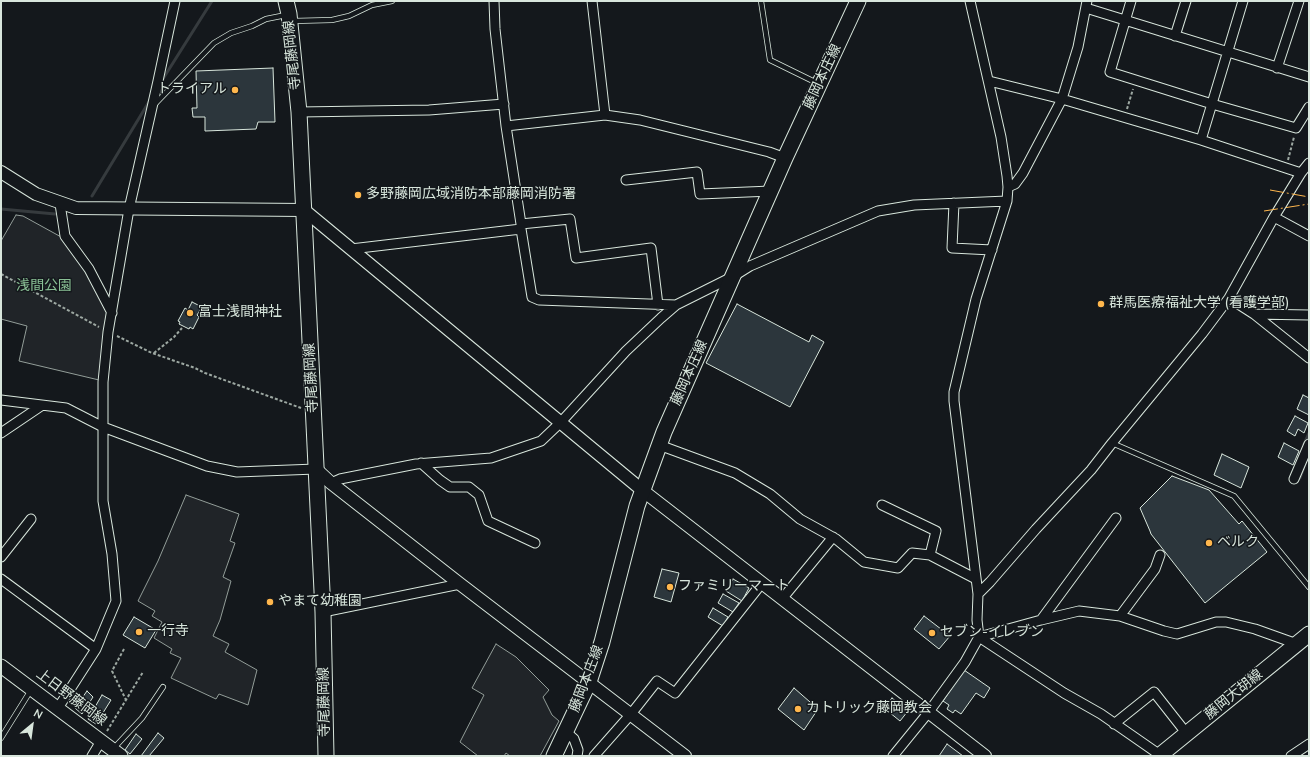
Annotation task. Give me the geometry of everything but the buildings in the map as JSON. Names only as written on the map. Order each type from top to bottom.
[{"type":"main road","name":"藤岡本庄線","points":[[554,756],[589,682],[602,642],[637,506],[664,432],[785,158],[858,1]]},
{"type":"main road","name":"寺尾藤岡線","points":[[288,12],[300,112],[323,612],[326,756]]},
{"type":"main road","name":"藤岡大胡線","points":[[1160,756],[1309,634]]},
{"type":"main road","name":"上日野藤岡線","points":[[1,666],[117,753]]},
{"type":"street","points":[[58,708],[96,649],[116,601],[112,554],[103,501],[103,382],[108,332],[129,209],[175,1]]},
{"type":"street","points":[[494,1],[494,29],[506,126],[532,297],[539,300],[676,305]]},
{"type":"street","points":[[592,1],[605,115]]},
{"type":"street","points":[[893,756],[928,713],[965,662],[979,637],[977,620],[978,594],[954,392],[976,299],[1007,201],[1008,187],[1001,137],[970,1]]},
{"type":"street","points":[[1131,1],[1110,72],[1212,104],[1296,128],[1309,107]]},
{"type":"street","points":[[1175,36],[1186,1]]},
{"type":"street","points":[[1201,140],[1243,1]]},
{"type":"street","points":[[1277,68],[1299,1]]},
{"type":"street","points":[[1008,187],[1015,184],[1023,174],[1062,99],[1078,47],[1086,4],[1125,20],[1309,77]]},
{"type":"street","points":[[989,81],[1062,99],[1201,140],[1301,173]]},
{"type":"street","points":[[300,112],[428,110],[504,104]]},
{"type":"street","points":[[506,126],[605,115],[640,120],[769,152],[785,158]]},
{"type":"street","points":[[978,594],[1091,470],[1202,334],[1229,298],[1274,217],[1301,173],[1309,163]]},
{"type":"street","points":[[1,172],[36,194],[60,204],[76,208],[304,210],[642,490],[985,756]]},
{"type":"street","points":[[626,180],[697,172],[700,194],[771,191]]},
{"type":"street","points":[[331,483],[340,479],[421,463],[491,458],[541,442],[626,351],[676,305],[734,276],[750,266],[878,210],[914,205],[1007,201]]},
{"type":"street","points":[[954,203],[952,248],[992,250]]},
{"type":"street","points":[[60,204],[65,236],[89,269],[112,313]]},
{"type":"street","points":[[1274,217],[1309,236]]},
{"type":"street","points":[[350,249],[521,227],[570,219],[576,258],[651,248],[658,305]]},
{"type":"street","points":[[1229,298],[1254,314],[1309,358]]},
{"type":"street","points":[[1254,314],[1309,315]]},
{"type":"street","points":[[1,400],[66,408],[103,427],[207,466],[236,472],[316,469],[331,483],[460,584],[683,755]]},
{"type":"street","points":[[1,433],[41,406]]},
{"type":"street","points":[[659,445],[735,474],[770,494],[800,519],[833,537],[864,562],[898,568],[912,554],[930,555],[976,579]]},
{"type":"street","points":[[1294,479],[1309,446]]},
{"type":"street","points":[[421,463],[450,487],[469,487],[479,494],[488,521],[535,543]]},
{"type":"street","points":[[882,505],[936,531],[930,555]]},
{"type":"street","points":[[1,557],[31,518]]},
{"type":"street","points":[[1041,620],[1116,518]]},
{"type":"street","points":[[782,599],[833,537]]},
{"type":"street","points":[[1120,616],[1155,569],[1160,556]]},
{"type":"street","points":[[1,580],[96,649]]},
{"type":"street","points":[[594,756],[631,714],[657,681],[675,693],[762,583]]},
{"type":"street","points":[[323,612],[460,584]]},
{"type":"street","points":[[979,637],[1080,611],[1120,616],[1177,634],[1216,622],[1226,622],[1256,629],[1297,644]]},
{"type":"street","points":[[979,637],[1064,693],[1101,714],[1160,756]]},
{"type":"street","points":[[1114,724],[1154,692],[1187,734]]},
{"type":"street","points":[[566,732],[574,739],[578,750],[577,756]]},
{"type":"street","points":[[92,756],[101,741]]},
{"type":"street","points":[[1290,756],[1309,744]]},
{"type":"lane","points":[[153,104],[214,43],[231,33],[288,12],[332,20],[349,16],[372,5],[392,1]]},
{"type":"lane","points":[[761,1],[770,60],[820,85]]},
{"type":"lane","points":[[1112,443],[1234,496],[1309,587]]},
{"type":"lane","points":[[117,753],[163,687]]},
{"type":"lane","points":[[1,738],[31,689]]},
{"type":"path","points":[[1125,118],[1136,80]]},
{"type":"path","points":[[1286,168],[1296,128]]},
{"type":"path","points":[[1,274],[108,332],[154,353],[313,413]]},
{"type":"path","points":[[154,353],[174,337],[182,328]]},
{"type":"path","points":[[124,649],[112,671],[126,700]]},
{"type":"path","points":[[101,741],[142,672]]},
{"type":"green space","name":"浅間公園","points":[[16,215],[23,216],[63,238],[87,274],[108,315],[99,380],[19,361],[27,326],[1,319],[1,241]]},
{"type":"green space","points":[[186,495],[239,514],[230,541],[235,543],[223,577],[231,581],[220,620],[213,636],[229,644],[225,652],[257,670],[248,705],[219,694],[216,699],[171,678],[181,658],[170,653],[172,649],[154,638],[162,622],[152,616],[155,611],[138,601],[158,561]]},
{"type":"green space","points":[[496,644],[516,657],[549,690],[543,697],[552,715],[559,721],[540,756],[510,756],[506,753],[504,756],[478,756],[460,742],[484,695],[472,688]]},
{"type":"waterway","points":[[161,82],[212,1]]},
{"type":"waterway","points":[[92,196],[150,100]]},
{"type":"waterway","points":[[1,209],[55,214]]},
{"type":"waterway","points":[[1304,444],[1309,433]]},
{"type":"waterway","points":[[1300,478],[1304,467]]},
{"type":"power","points":[[1270,190],[1309,197]]},
{"type":"power","points":[[1264,211],[1309,204]]},
{"type":"place","name":"トライアル","points":[[235,90]]},
{"type":"place","name":"多野藤岡広域消防本部藤岡消防署","points":[[358,195]]},
{"type":"place","name":"群馬医療福祉大学 (看護学部)","points":[[1101,304]]},
{"type":"place","name":"富士浅間神社","points":[[190,313]]},
{"type":"place","name":"ベルク","points":[[1209,543]]},
{"type":"place","name":"ファミリーマート","points":[[670,587]]},
{"type":"place","name":"やまて幼稚園","points":[[270,602]]},
{"type":"place","name":"一行寺","points":[[139,632]]},
{"type":"place","name":"セブン-イレブン","points":[[932,633]]},
{"type":"place","name":"カトリック藤岡教会","points":[[798,709]]}]
